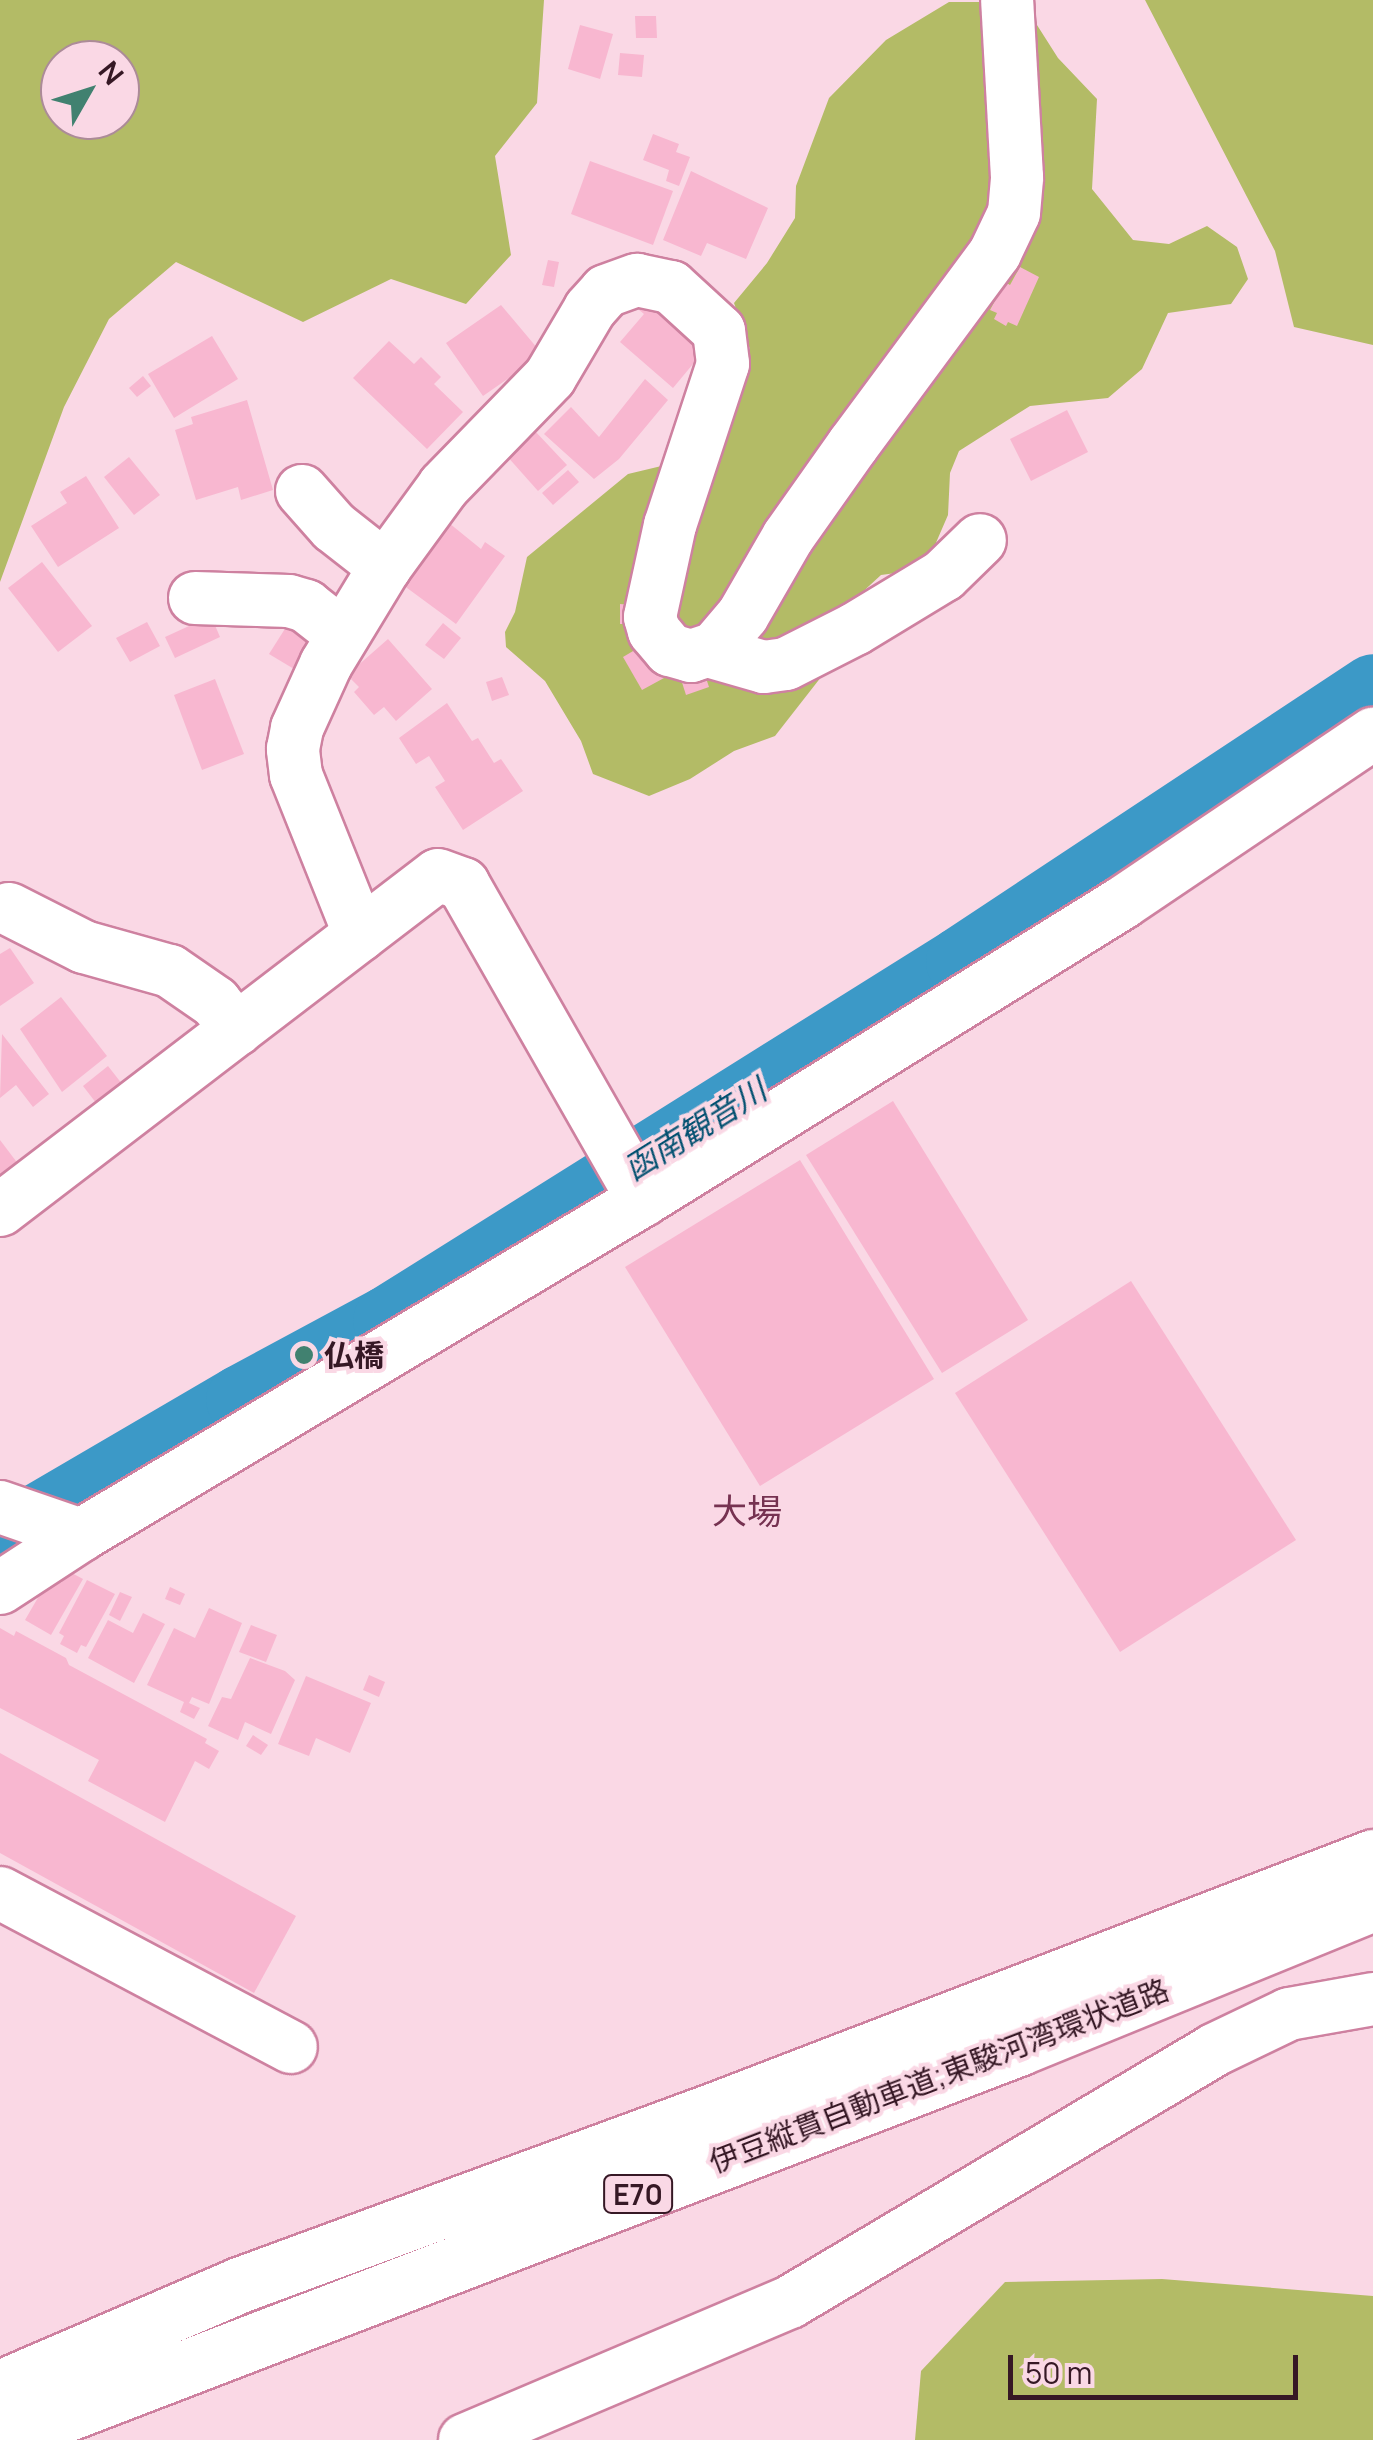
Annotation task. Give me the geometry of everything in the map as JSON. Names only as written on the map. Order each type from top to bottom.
[{"type":"highway","name":"伊豆縦貫自動車道;東駿河湾環状道路","points":[[0,2439],[257,2339],[1007,2026],[1373,1857]]},
{"type":"highway","name":"伊豆縦貫自動車道;東駿河湾環状道路","points":[[0,2388],[239,2286],[1373,1903]]},
{"type":"highway","points":[[0,2369],[239,2286]]},
{"type":"highway","points":[[46,2440],[257,2339]]},
{"type":"street","points":[[360,935],[296,775],[293,749],[296,728],[384,566],[444,486],[550,377],[590,310],[606,291],[637,280],[671,287],[690,300],[719,331],[723,364],[670,525],[650,616],[654,631],[670,650],[691,656],[708,651],[743,615],[810,506],[995,252],[1014,213],[1017,177],[1007,0]]},
{"type":"street","points":[[302,490],[314,510],[384,566]]},
{"type":"street","points":[[708,651],[764,667],[786,664],[856,630],[944,576],[980,540]]},
{"type":"street","points":[[195,598],[288,601],[306,606],[344,635]]},
{"type":"street","points":[[0,1588],[81,1535],[643,1200],[1122,903],[1373,734]]},
{"type":"street","points":[[0,1210],[438,875],[463,884],[643,1200]]},
{"type":"street","points":[[3,899],[84,947],[170,970],[216,1002],[238,1029]]},
{"type":"street","points":[[0,1508],[81,1535]]},
{"type":"street","points":[[0,1893],[291,2047]]},
{"type":"street","points":[[465,2440],[790,2302],[1214,2050],[1288,2014],[1373,1999]]},
{"type":"green space","points":[[0,0],[544,0],[537,103],[495,156],[511,255],[466,304],[391,279],[303,322],[176,262],[109,319],[64,407],[0,582]]},
{"type":"green space","points":[[1145,0],[1373,0],[1373,345],[1294,327],[1275,251]]},
{"type":"green space","points":[[949,2],[1032,2],[1037,25],[1058,58],[1097,99],[1092,189],[1133,240],[1169,244],[1207,226],[1237,247],[1248,279],[1231,304],[1168,313],[1142,369],[1108,398],[1030,406],[959,451],[950,473],[948,515],[935,545],[911,571],[881,575],[845,608],[825,672],[775,736],[734,751],[690,779],[649,796],[593,774],[581,741],[545,681],[506,647],[505,632],[515,612],[527,557],[628,474],[674,463],[736,390],[750,349],[734,303],[767,263],[795,218],[796,186],[829,98],[886,40]]},
{"type":"green space","points":[[1162,2279],[1373,2296],[1373,2440],[915,2440],[921,2371],[1005,2282]]},
{"type":"building","points":[[635,16],[656,16],[657,38],[636,38]]},
{"type":"building","points":[[580,25],[613,34],[600,79],[568,69]]},
{"type":"building","points":[[620,53],[644,55],[642,77],[618,75]]},
{"type":"building","points":[[653,134],[679,144],[676,152],[690,157],[679,186],[666,181],[669,170],[643,160]]},
{"type":"building","points":[[590,161],[673,191],[653,245],[571,214]]},
{"type":"building","points":[[691,171],[768,208],[746,259],[707,243],[701,256],[663,240]]},
{"type":"building","points":[[548,260],[559,262],[554,287],[542,285]]},
{"type":"building","points":[[1020,267],[1039,277],[1017,326],[1008,322],[1006,326],[994,319],[997,313],[990,310],[1005,282],[1010,285]]},
{"type":"building","points":[[646,299],[708,346],[673,388],[620,342],[644,314],[638,309]]},
{"type":"building","points":[[501,305],[538,349],[531,354],[535,360],[483,396],[446,343]]},
{"type":"building","points":[[212,336],[238,379],[174,418],[148,374]]},
{"type":"building","points":[[389,341],[414,364],[421,357],[441,377],[434,384],[463,412],[427,449],[353,378]]},
{"type":"building","points":[[143,376],[151,386],[137,397],[129,388]]},
{"type":"building","points":[[645,379],[668,400],[619,459],[594,479],[544,434],[571,407],[599,437]]},
{"type":"building","points":[[247,400],[273,490],[241,500],[238,487],[196,500],[175,430],[193,424],[191,417]]},
{"type":"building","points":[[1067,410],[1088,452],[1031,481],[1010,439]]},
{"type":"building","points":[[534,430],[567,465],[538,491],[506,455]]},
{"type":"building","points":[[129,457],[160,495],[134,515],[104,477]]},
{"type":"building","points":[[568,470],[579,482],[553,505],[542,493]]},
{"type":"building","points":[[86,476],[119,528],[58,567],[31,526],[67,503],[60,492]]},
{"type":"building","points":[[449,523],[481,549],[485,542],[505,556],[456,624],[403,585]]},
{"type":"building","points":[[42,562],[92,626],[58,652],[8,588]]},
{"type":"building","points":[[620,604],[632,605],[633,624],[620,624]]},
{"type":"building","points":[[211,616],[220,637],[175,658],[165,637]]},
{"type":"building","points":[[147,622],[160,646],[130,662],[116,638]]},
{"type":"building","points":[[443,623],[461,638],[444,659],[425,645]]},
{"type":"building","points":[[288,624],[317,642],[299,672],[269,654]]},
{"type":"building","points":[[388,639],[432,689],[396,721],[384,707],[374,715],[354,692],[359,687],[347,675]]},
{"type":"building","points":[[645,644],[664,678],[642,690],[623,657]]},
{"type":"building","points":[[701,663],[709,687],[686,695],[678,670]]},
{"type":"building","points":[[502,677],[509,695],[492,701],[486,682]]},
{"type":"building","points":[[215,679],[244,754],[202,770],[174,695]]},
{"type":"building","points":[[447,703],[472,741],[478,738],[494,763],[501,759],[523,791],[463,830],[435,787],[445,781],[429,756],[416,764],[399,738]]},
{"type":"building","points":[[10,948],[34,983],[0,1006],[0,954]]},
{"type":"building","points":[[61,997],[107,1056],[62,1092],[20,1029]]},
{"type":"building","points":[[2,1034],[49,1094],[33,1107],[16,1085],[0,1098]]},
{"type":"building","points":[[108,1066],[126,1089],[100,1108],[83,1086]]},
{"type":"building","points":[[893,1101],[1028,1320],[942,1373],[806,1155]]},
{"type":"building","points":[[0,1140],[22,1169],[0,1186]]},
{"type":"building","points":[[800,1160],[934,1379],[760,1486],[625,1267]]},
{"type":"building","points":[[1131,1281],[1296,1540],[1120,1652],[955,1393]]},
{"type":"building","points":[[68,1571],[83,1579],[51,1635],[25,1620],[43,1589],[48,1591],[55,1579],[61,1583]]},
{"type":"building","points":[[87,1580],[115,1594],[86,1647],[81,1645],[77,1653],[60,1644],[64,1636],[59,1633]]},
{"type":"building","points":[[170,1587],[185,1594],[180,1605],[165,1599]]},
{"type":"building","points":[[120,1592],[132,1597],[120,1621],[109,1615]]},
{"type":"building","points":[[209,1608],[242,1623],[209,1704],[192,1697],[189,1703],[200,1708],[194,1719],[180,1712],[184,1702],[147,1685],[174,1628],[195,1638]]},
{"type":"building","points":[[143,1613],[165,1624],[134,1683],[88,1658],[108,1620],[133,1633]]},
{"type":"building","points":[[251,1625],[277,1635],[266,1662],[239,1652]]},
{"type":"building","points":[[0,1628],[14,1636],[16,1631],[66,1658],[69,1665],[207,1739],[205,1743],[219,1751],[209,1769],[195,1761],[165,1822],[88,1781],[99,1760],[0,1708]]},
{"type":"building","points":[[250,1658],[285,1671],[295,1680],[271,1734],[245,1722],[238,1740],[208,1726],[222,1697],[231,1699]]},
{"type":"building","points":[[369,1675],[385,1682],[379,1697],[363,1690]]},
{"type":"building","points":[[306,1676],[371,1703],[350,1753],[316,1738],[309,1756],[278,1744]]},
{"type":"building","points":[[253,1735],[268,1745],[261,1755],[246,1746]]},
{"type":"building","points":[[0,1753],[296,1916],[254,1993],[0,1853]]},
{"type":"waterway","name":"函南観音川","points":[[0,1541],[241,1400],[388,1321],[961,962],[1373,689]]},
{"type":"place","name":"仏橋","points":[[304,1355]]},
{"type":"district","name":"大場","points":[[747,1511]]}]
